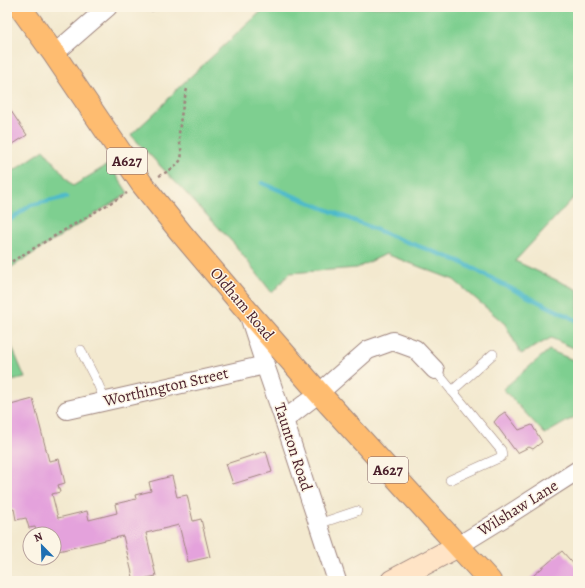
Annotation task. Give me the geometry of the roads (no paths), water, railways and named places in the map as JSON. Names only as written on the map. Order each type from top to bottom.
[{"type":"highway","name":"Oldham Road","points":[[20,7],[54,54],[142,184],[182,234],[319,393],[490,581]]},
{"type":"street","points":[[54,54],[108,7]]},
{"type":"street","name":"Taunton Road","points":[[249,313],[337,581]]},
{"type":"street","points":[[284,420],[319,393],[368,350],[393,341],[415,349],[435,370]]},
{"type":"street","name":"Worthington Street","points":[[67,410],[265,365]]},
{"type":"street","name":"Wilshaw Lane","points":[[458,546],[578,470]]},
{"type":"street","points":[[392,581],[458,546]]},
{"type":"lane","points":[[81,350],[105,401]]},
{"type":"lane","points":[[452,391],[493,354]]},
{"type":"lane","points":[[435,370],[501,450],[502,455],[501,457],[450,480]]},
{"type":"lane","points":[[318,524],[357,511]]},
{"type":"waterway","points":[[262,183],[399,239],[459,261],[578,321]]},
{"type":"waterway","points":[[7,222],[31,205],[66,197]]}]
